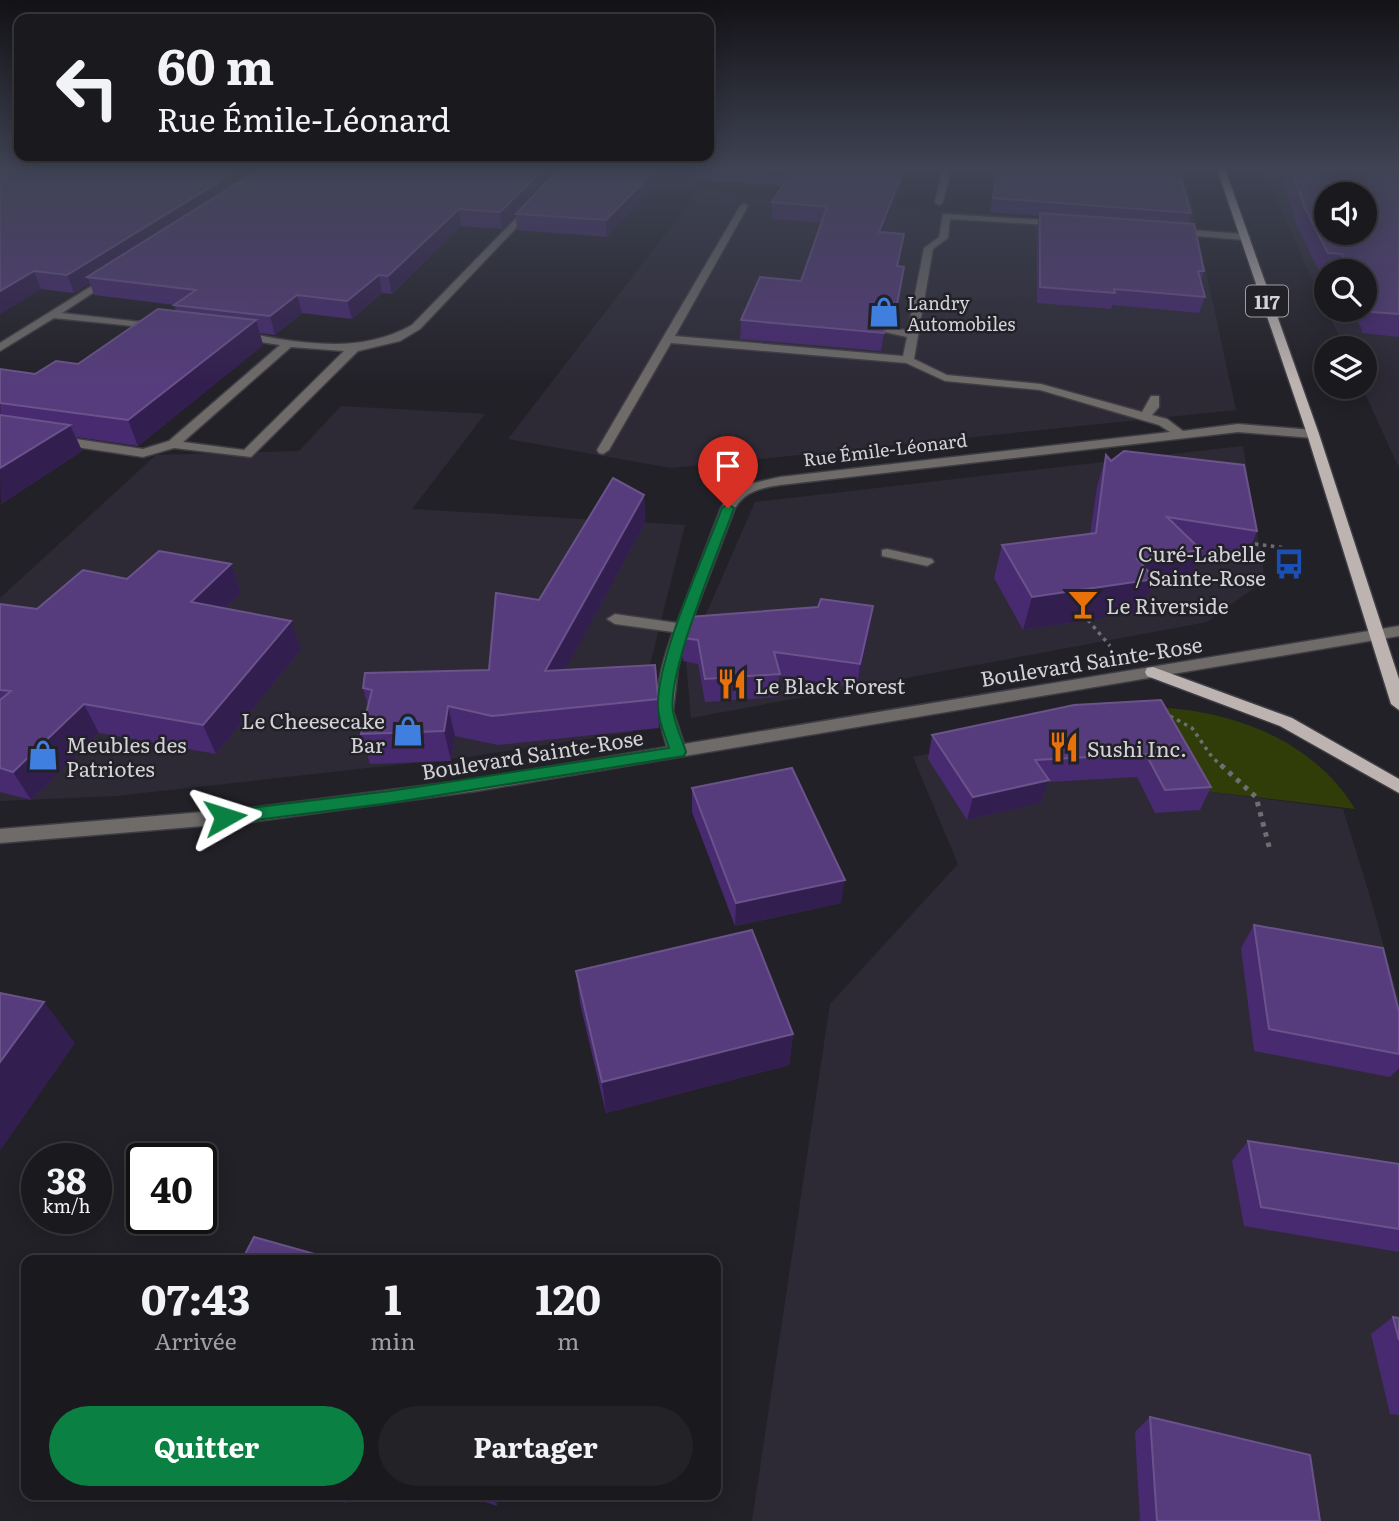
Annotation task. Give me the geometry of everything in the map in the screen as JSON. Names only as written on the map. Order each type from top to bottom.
[{"type":"main road","name":"117","points":[[1246,240],[1313,434],[1399,705]]},
{"type":"main road","points":[[1153,672],[1286,722],[1399,787]]},
{"type":"street","points":[[223,334],[354,348],[393,341],[416,327],[500,240]]},
{"type":"street","points":[[603,450],[725,240]]},
{"type":"street","points":[[908,360],[929,248],[941,240]]},
{"type":"street","points":[[0,348],[117,273]]},
{"type":"street","points":[[52,315],[170,328]]},
{"type":"street","points":[[886,331],[913,334]]},
{"type":"street","points":[[668,339],[908,360],[945,378],[1041,387],[1145,416],[1170,425],[1180,434]]},
{"type":"street","points":[[37,438],[143,453],[173,444],[290,342]]},
{"type":"street","points":[[173,444],[247,454],[354,348]]},
{"type":"street","points":[[1145,416],[1153,407],[1155,398]]},
{"type":"street","name":"Rue Émile-Léonard","points":[[678,752],[665,711],[665,692],[684,629],[728,508],[738,493],[752,486],[780,481],[1180,434],[1255,428],[1313,434]]},
{"type":"street","points":[[887,554],[927,562]]},
{"type":"street","points":[[615,619],[684,629]]},
{"type":"street","name":"Boulevard Sainte-Rose","points":[[0,836],[251,815],[476,785],[1399,631]]},
{"type":"path","points":[[1239,542],[1286,548]]},
{"type":"path","points":[[1088,620],[1117,654]]},
{"type":"path","points":[[1161,711],[1192,728],[1212,757],[1256,797],[1270,850]]},
{"type":"shaded area","points":[[661,240],[1199,240],[1236,410],[671,468],[508,439]]},
{"type":"shaded area","points":[[1294,240],[1314,240],[1314,245],[1372,245],[1399,291],[1399,468],[1367,399],[1377,399],[1377,336],[1339,336],[1332,322],[1377,322],[1377,259],[1314,259],[1314,283]]},
{"type":"shaded area","points":[[341,406],[485,414],[412,509],[685,525],[633,732],[467,757],[115,796],[0,801],[0,598],[156,455],[299,451]]},
{"type":"shaded area","points":[[1243,446],[1265,580],[1207,622],[691,718],[686,660],[755,502]]},
{"type":"shaded area","points":[[1149,707],[1204,791],[1343,809],[1371,900],[1399,1001],[1399,1521],[752,1521],[830,1004],[958,864],[913,757]]},
{"type":"green space","points":[[1149,707],[1208,714],[1238,721],[1266,732],[1316,763],[1337,784],[1355,809],[1204,791]]},
{"type":"building","points":[[0,240],[124,240],[67,275],[34,271],[0,291]]},
{"type":"building","points":[[146,240],[426,240],[388,276],[379,275],[347,301],[297,295],[270,316],[174,305],[196,290],[87,277]]},
{"type":"building","points":[[815,240],[903,240],[897,266],[904,267],[897,304],[890,303],[889,307],[880,312],[887,316],[884,333],[741,320],[760,277],[801,281]]},
{"type":"building","points":[[1040,240],[1197,240],[1204,271],[1198,271],[1205,297],[1114,289],[1115,293],[1040,287]]},
{"type":"building","points":[[1377,240],[1399,240],[1399,314],[1377,312],[1377,259],[1344,259],[1342,254],[1328,253],[1324,245],[1377,245]]},
{"type":"building","points":[[158,309],[256,320],[128,420],[0,403],[0,369],[35,374],[56,361],[78,364]]},
{"type":"building","points":[[0,415],[70,425],[0,468]]},
{"type":"building","points":[[1124,451],[1244,465],[1257,531],[1167,517],[1201,550],[1137,559],[1155,579],[1032,597],[1002,545],[1096,533],[1106,455],[1111,461]]},
{"type":"building","points":[[613,478],[644,495],[545,671],[655,665],[658,699],[492,716],[448,706],[444,731],[361,734],[372,690],[363,688],[365,673],[489,670],[496,593],[539,600]]},
{"type":"building","points":[[159,551],[231,564],[191,602],[291,621],[203,725],[84,704],[13,772],[0,768],[0,700],[11,691],[0,690],[0,604],[37,609],[83,570],[127,579]]},
{"type":"building","points":[[821,599],[873,606],[860,664],[774,652],[780,674],[705,679],[698,640],[682,638],[689,617],[818,607]]},
{"type":"building","points":[[1161,700],[1211,787],[1165,790],[1146,754],[1035,760],[1049,780],[973,797],[932,735],[1074,705]]},
{"type":"building","points":[[792,768],[845,880],[736,903],[692,788]]},
{"type":"building","points":[[1254,925],[1383,948],[1399,1012],[1399,1054],[1269,1029]]},
{"type":"building","points":[[752,930],[793,1034],[602,1082],[576,971]]},
{"type":"building","points":[[0,993],[44,1002],[0,1062]]},
{"type":"building","points":[[1248,1141],[1399,1164],[1399,1229],[1261,1207]]},
{"type":"building","points":[[254,1237],[318,1255],[245,1255]]},
{"type":"building","points":[[1393,1317],[1399,1318],[1399,1340]]},
{"type":"building","points":[[1150,1417],[1310,1455],[1320,1521],[1157,1521]]},
{"type":"place","name":"Landry Automobiles","points":[[884,312]]},
{"type":"place","name":"Curé-Labelle / Sainte-Rose","points":[[1289,564]]},
{"type":"place","name":"Le Riverside","points":[[1083,604]]},
{"type":"place","name":"Le Black Forest","points":[[732,684]]},
{"type":"place","name":"Le Cheesecake Bar","points":[[408,731]]},
{"type":"place","name":"Sushi Inc.","points":[[1064,747]]},
{"type":"place","name":"Meubles des Patriotes","points":[[43,755]]},
{"type":"route","points":[[225,817],[390,797],[678,752],[665,711],[665,692],[680,639],[728,508]]}]
